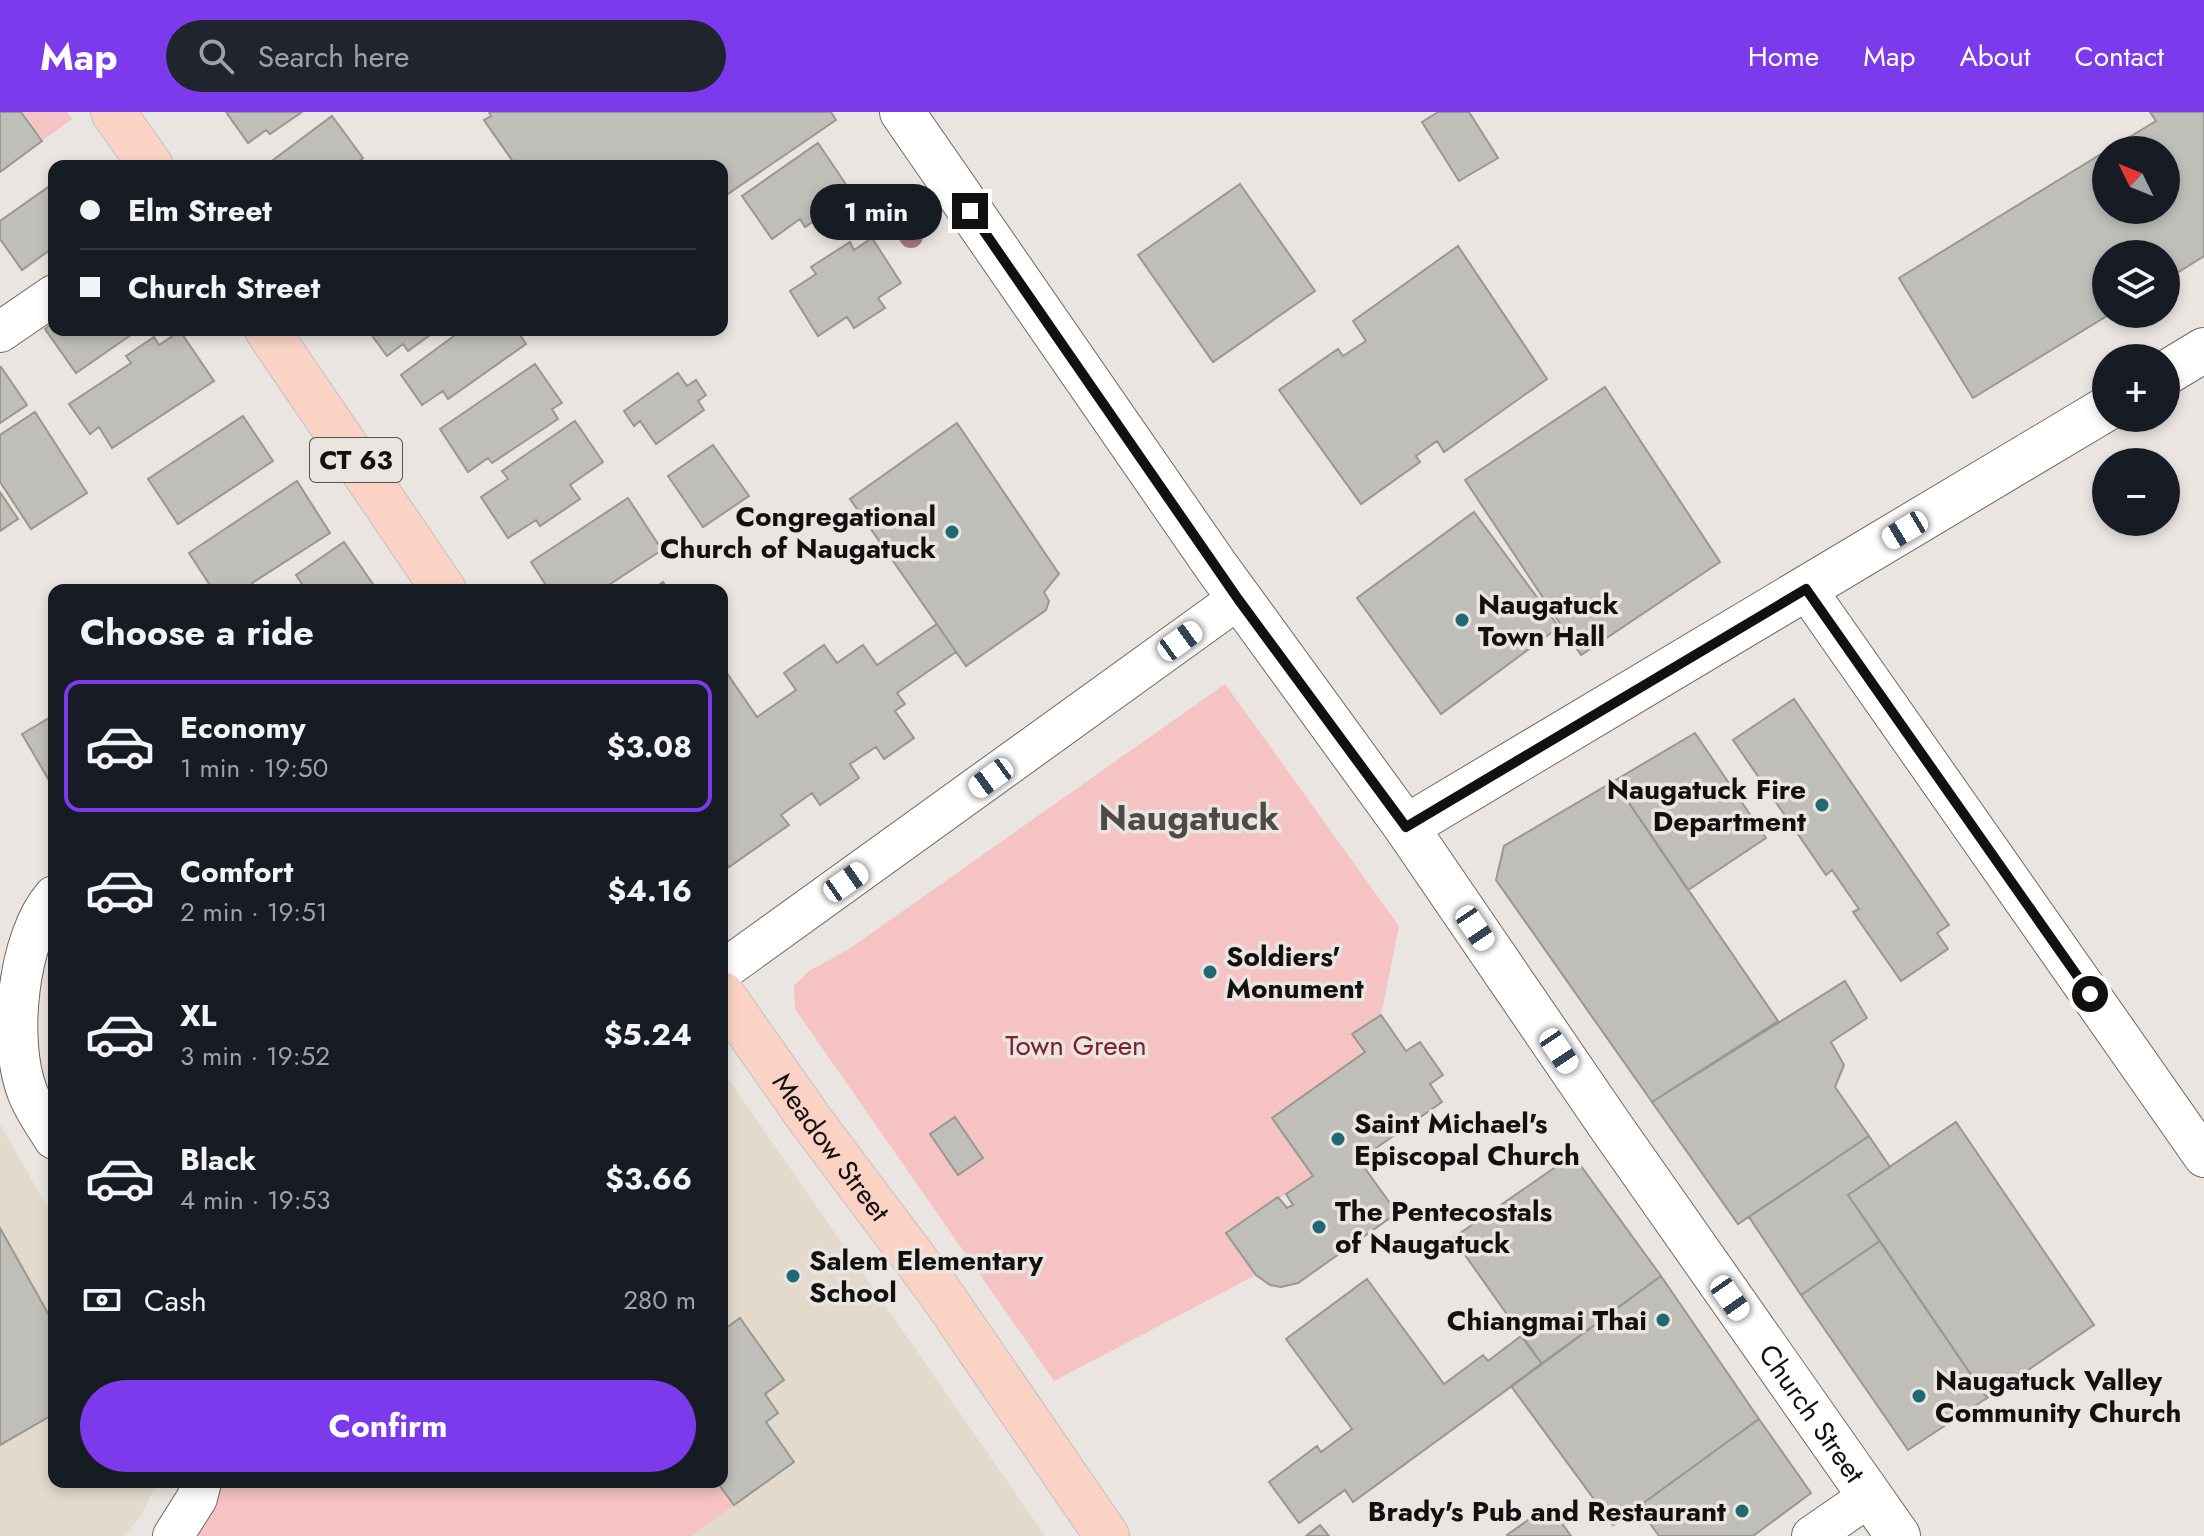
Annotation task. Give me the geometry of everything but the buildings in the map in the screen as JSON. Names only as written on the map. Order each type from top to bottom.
[{"type":"main road","points":[[113,112],[147,160]]},
{"type":"main road","name":"CT 63","points":[[271,336],[440,584]]},
{"type":"main road","name":"Meadow Street","points":[[728,1003],[809,1118],[939,1291],[1107,1536]]},
{"type":"street","name":"Church Street","points":[[902,112],[1238,599],[1406,827],[1898,1536]]},
{"type":"street","points":[[0,332],[48,299]]},
{"type":"street","points":[[2180,365],[2204,350]]},
{"type":"street","points":[[1406,827],[2092,417]]},
{"type":"street","points":[[1806,589],[2204,1157]]},
{"type":"street","points":[[728,967],[1238,599]]},
{"type":"street","points":[[48,909],[26,957],[16,1022],[18,1057],[27,1092],[48,1129]]},
{"type":"street","points":[[173,1536],[197,1498],[200,1488]]},
{"type":"street","points":[[1812,1536],[1870,1496]]},
{"type":"shaded area","name":"Salem Elementary School","points":[[728,1079],[1045,1536],[669,1536],[716,1488],[728,1488]]},
{"type":"shaded area","points":[[0,1124],[48,1208],[48,1488],[154,1488],[142,1514],[125,1536],[0,1536]]},
{"type":"green space","points":[[23,112],[67,112],[72,119],[43,140]]},
{"type":"green space","name":"Town Green","points":[[1225,684],[1399,926],[1381,1015],[1353,1034],[1365,1052],[1272,1118],[1313,1176],[1227,1233],[1256,1275],[1054,1381],[795,1009],[794,986],[809,971],[849,949]]},
{"type":"green space","points":[[213,1488],[721,1488],[734,1505],[692,1536],[198,1536],[210,1513]]},
{"type":"place","name":"Congregational Church of Naugatuck","points":[[952,532]]},
{"type":"place","name":"Naugatuck Town Hall","points":[[1462,620]]},
{"type":"place","name":"Naugatuck Fire Department","points":[[1822,805]]},
{"type":"place","name":"Soldiers' Monument","points":[[1210,972]]},
{"type":"place","name":"Saint Michael's Episcopal Church","points":[[1338,1139]]},
{"type":"place","name":"The Pentecostals of Naugatuck","points":[[1319,1227]]},
{"type":"place","name":"Salem Elementary School","points":[[793,1276]]},
{"type":"place","name":"Chiangmai Thai","points":[[1663,1320]]},
{"type":"place","name":"Naugatuck Valley Community Church","points":[[1919,1396]]},
{"type":"place","name":"Brady's Pub and Restaurant","points":[[1742,1511]]},
{"type":"district","name":"Naugatuck","points":[[1189,817]]},
{"type":"route","points":[[970,211],[1238,599],[1406,827],[1806,589],[2090,994]]}]
